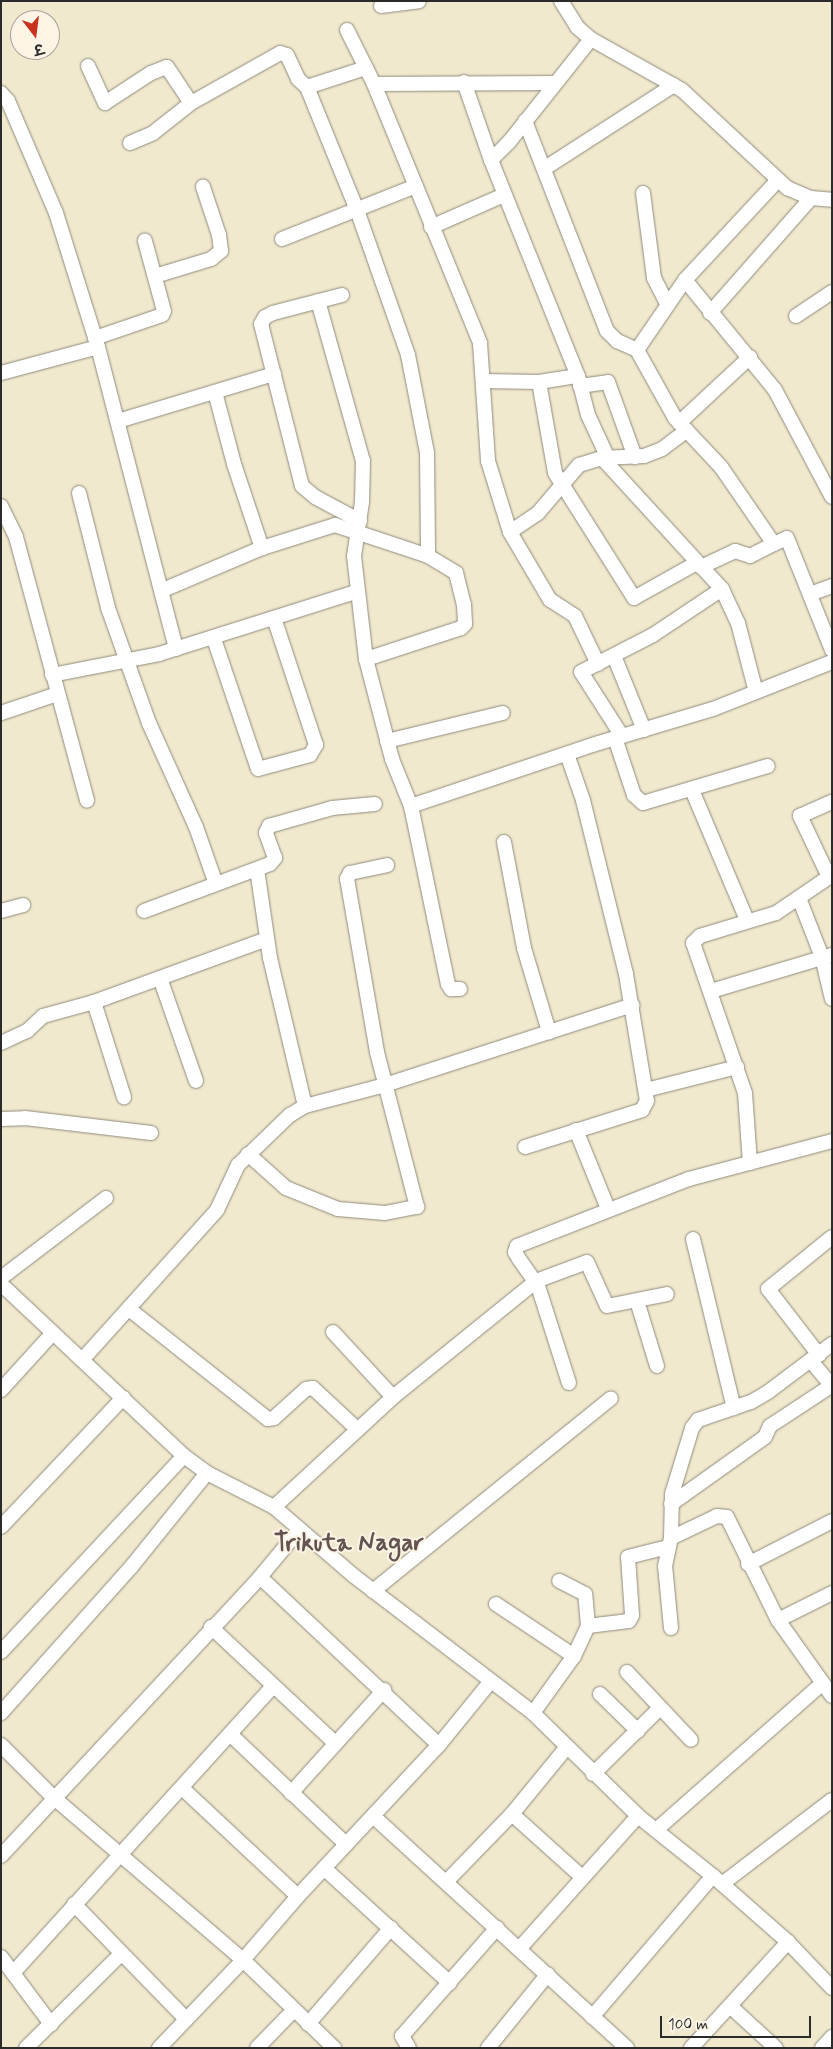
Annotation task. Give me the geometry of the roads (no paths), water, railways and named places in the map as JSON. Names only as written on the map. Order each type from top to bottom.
[{"type":"street","points":[[381,6],[419,1]]},
{"type":"street","points":[[562,1],[577,26],[591,39],[674,85],[704,108],[777,181],[811,198],[832,200]]},
{"type":"street","points":[[347,30],[374,84],[480,343],[488,461],[510,532],[550,600],[571,612],[579,622],[598,664]]},
{"type":"street","points":[[492,160],[591,39]]},
{"type":"street","points":[[130,143],[153,133],[191,104],[280,53],[287,55],[298,79],[306,87],[357,210],[412,368],[427,453],[428,556]]},
{"type":"street","points":[[88,66],[105,103],[156,71],[167,68],[191,104]]},
{"type":"street","points":[[306,87],[366,68]]},
{"type":"street","points":[[464,82],[504,195],[579,381],[588,415],[605,458],[722,589],[738,623],[756,692]]},
{"type":"street","points":[[374,84],[554,83]]},
{"type":"street","points":[[545,168],[674,85]]},
{"type":"street","points":[[1,93],[8,101],[56,212],[97,342],[163,590],[176,650]]},
{"type":"street","points":[[525,121],[545,168],[607,331],[617,342],[637,350],[683,427],[721,467],[774,544]]},
{"type":"street","points":[[637,350],[686,280],[777,181]]},
{"type":"street","points":[[282,239],[416,186]]},
{"type":"street","points":[[155,276],[211,259],[221,251],[219,235],[203,188]]},
{"type":"street","points":[[643,192],[654,278],[668,305]]},
{"type":"street","points":[[432,226],[504,195]]},
{"type":"street","points":[[710,313],[811,198]]},
{"type":"street","points":[[1,373],[97,342],[162,315],[164,310],[145,241]]},
{"type":"street","points":[[686,280],[710,313],[750,357],[775,390],[832,497]]},
{"type":"street","points":[[796,316],[832,292]]},
{"type":"street","points":[[342,295],[273,313],[261,321],[302,486],[314,497],[389,546],[428,556],[456,573],[464,604],[465,624],[452,632],[366,659]]},
{"type":"street","points":[[318,301],[360,441],[364,478],[358,526],[356,592],[366,659],[387,741],[411,806],[448,984],[451,989],[460,990]]},
{"type":"street","points":[[510,532],[538,513],[579,465],[605,458],[635,457],[662,448],[750,357]]},
{"type":"street","points":[[118,421],[274,374]]},
{"type":"street","points":[[484,381],[608,382],[635,457]]},
{"type":"street","points":[[539,382],[551,460],[561,484],[634,598],[699,565],[735,551],[750,556],[787,538],[832,650]]},
{"type":"street","points":[[215,392],[234,464],[262,548]]},
{"type":"street","points":[[79,493],[108,608],[127,662],[216,884]]},
{"type":"street","points":[[1,506],[16,536],[87,801]]},
{"type":"street","points":[[163,590],[262,548],[328,526],[358,526]]},
{"type":"street","points":[[810,594],[832,586]]},
{"type":"street","points":[[722,589],[653,635],[581,672],[619,737],[638,802],[649,803],[768,766]]},
{"type":"street","points":[[52,675],[127,662],[176,650],[356,592]]},
{"type":"street","points":[[214,639],[258,769],[310,755],[316,745],[274,618]]},
{"type":"street","points":[[614,656],[644,730]]},
{"type":"street","points":[[411,806],[619,737],[713,709],[832,662]]},
{"type":"street","points":[[1,713],[57,694]]},
{"type":"street","points":[[387,741],[503,713]]},
{"type":"street","points":[[525,1147],[647,1107],[632,1005],[584,807],[567,754]]},
{"type":"street","points":[[692,790],[747,920]]},
{"type":"street","points":[[750,1163],[748,1108],[737,1067],[693,943],[700,936],[776,912],[830,876],[800,816],[832,802]]},
{"type":"street","points":[[144,911],[270,864],[275,858],[266,833],[269,826],[332,808],[375,804]]},
{"type":"street","points":[[504,842],[524,948],[549,1032]]},
{"type":"street","points":[[248,1154],[286,1188],[324,1204],[357,1213],[412,1210],[418,1203],[385,1085],[362,974],[347,879],[350,873],[387,865]]},
{"type":"street","points":[[257,869],[267,939],[305,1106]]},
{"type":"street","points":[[799,898],[827,956],[832,999]]},
{"type":"street","points":[[1,911],[23,905]]},
{"type":"street","points":[[1,1043],[27,1031],[43,1016],[94,1002],[267,939]]},
{"type":"street","points":[[711,991],[827,956]]},
{"type":"street","points":[[160,978],[196,1081]]},
{"type":"street","points":[[94,1002],[124,1097]]},
{"type":"street","points":[[82,1360],[217,1210],[238,1165],[290,1115],[305,1106],[385,1085],[632,1005]]},
{"type":"street","points":[[646,1090],[737,1067]]},
{"type":"street","points":[[1,1119],[26,1118],[151,1132]]},
{"type":"street","points":[[576,1130],[608,1209]]},
{"type":"street","points":[[569,1383],[536,1281],[515,1252],[517,1246],[689,1179],[832,1140]]},
{"type":"street","points":[[1,1278],[106,1198]]},
{"type":"street","points":[[672,1504],[765,1437],[770,1426],[832,1386],[768,1289],[832,1236]]},
{"type":"street","points":[[692,1239],[734,1408]]},
{"type":"street","points":[[274,1507],[393,1397],[536,1281],[587,1262],[607,1306],[668,1294]]},
{"type":"street","points":[[1,1284],[52,1334],[184,1456],[207,1473],[274,1507],[373,1591],[533,1713],[566,1748],[638,1816],[718,1880],[788,1942],[832,1988]]},
{"type":"street","points":[[637,1301],[657,1366]]},
{"type":"street","points":[[129,1309],[264,1416],[274,1418],[306,1390],[313,1388],[357,1429]]},
{"type":"street","points":[[333,1332],[393,1397]]},
{"type":"street","points":[[1,1390],[52,1334]]},
{"type":"street","points":[[671,1628],[665,1582],[672,1504],[675,1478],[692,1428],[698,1420],[734,1408],[768,1392],[832,1344]]},
{"type":"street","points":[[1,1527],[123,1398]]},
{"type":"street","points":[[373,1591],[611,1398]]},
{"type":"street","points":[[1,1652],[184,1456]]},
{"type":"street","points":[[1,1714],[101,1602],[207,1473]]},
{"type":"street","points":[[588,1626],[629,1621],[632,1615],[628,1557],[669,1542],[722,1514],[727,1517],[748,1564],[778,1620],[829,1692],[656,1830]]},
{"type":"street","points":[[748,1564],[832,1521]]},
{"type":"street","points":[[1,1856],[53,1797],[260,1577],[300,1529]]},
{"type":"street","points":[[260,1577],[384,1690],[439,1745]]},
{"type":"street","points":[[533,1713],[574,1656],[588,1626],[584,1594],[559,1581]]},
{"type":"street","points":[[778,1620],[832,1593]]},
{"type":"street","points":[[496,1604],[574,1656]]},
{"type":"street","points":[[211,1627],[335,1743]]},
{"type":"street","points":[[628,1672],[691,1740]]},
{"type":"street","points":[[159,2048],[244,1960],[298,1896],[439,1745],[491,1681]]},
{"type":"street","points":[[13,1972],[119,1853],[231,1735],[273,1686]]},
{"type":"street","points":[[291,1793],[384,1690]]},
{"type":"street","points":[[600,1694],[638,1731]]},
{"type":"street","points":[[593,1774],[660,1708]]},
{"type":"street","points":[[231,1735],[346,1844]]},
{"type":"street","points":[[1,1745],[53,1797],[244,1960],[292,2011],[334,2048]]},
{"type":"street","points":[[447,1881],[512,1814],[566,1748]]},
{"type":"street","points":[[182,1788],[298,1896]]},
{"type":"street","points":[[592,2017],[718,1880],[832,1800]]},
{"type":"street","points":[[512,1814],[582,1877]]},
{"type":"street","points":[[373,1816],[447,1881],[627,2048]]},
{"type":"street","points":[[519,1949],[638,1816]]},
{"type":"street","points":[[325,1869],[450,1983]]},
{"type":"street","points":[[74,1904],[186,2019]]},
{"type":"street","points":[[308,2024],[391,1928]]},
{"type":"street","points":[[409,2048],[402,2036],[497,1928]]},
{"type":"street","points":[[691,2048],[788,1942]]},
{"type":"street","points":[[26,2048],[121,1954]]},
{"type":"street","points":[[1,1957],[51,2024]]},
{"type":"street","points":[[492,2046],[548,1974]]},
{"type":"street","points":[[730,2006],[776,2048]]},
{"type":"street","points":[[257,2048],[292,2011]]},
{"type":"street","points":[[822,2048],[832,2037]]},
{"type":"district","name":"Trikuta Nagar","points":[[349,1544]]}]
